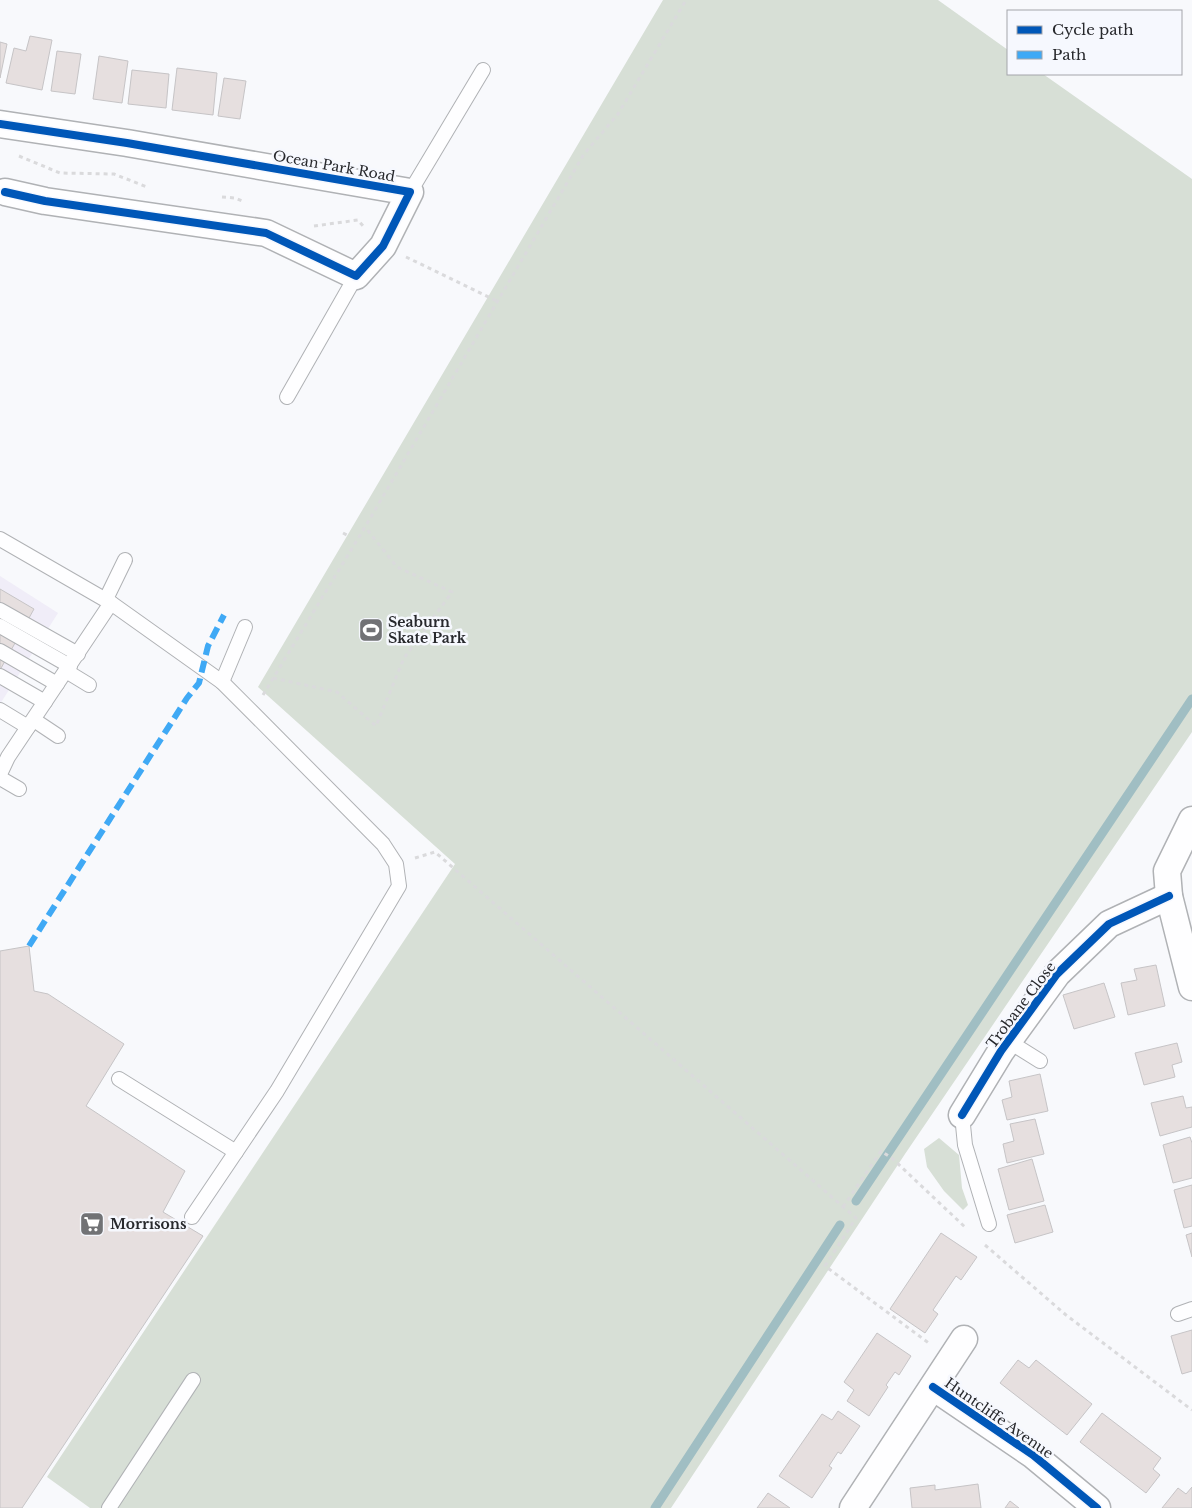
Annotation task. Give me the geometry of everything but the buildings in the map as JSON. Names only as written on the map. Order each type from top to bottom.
[{"type":"street","name":"Ocean Park Road","points":[[0,124],[127,143],[410,192],[383,246],[356,276]]},
{"type":"street","points":[[5,192],[45,201],[266,233],[356,276]]},
{"type":"street","points":[[1192,820],[1167,871],[1169,896],[1192,987]]},
{"type":"street","name":"Trobane Close","points":[[962,1115],[1008,1040],[1057,974],[1109,924],[1169,896]]},
{"type":"street","points":[[853,1508],[958,1349]]},
{"type":"street","name":"Huntcliffe Avenue","points":[[933,1387],[1032,1455],[1097,1508]]},
{"type":"lane","points":[[410,192],[483,70]]},
{"type":"lane","points":[[287,396],[356,276]]},
{"type":"lane","points":[[0,539],[108,601],[222,682],[383,844],[396,864],[399,886],[277,1091],[192,1217]]},
{"type":"lane","points":[[19,789],[0,776],[8,757],[78,654],[108,601],[125,560]]},
{"type":"lane","points":[[0,610],[78,654]]},
{"type":"lane","points":[[0,626],[68,668],[89,686]]},
{"type":"lane","points":[[222,682],[245,627]]},
{"type":"lane","points":[[0,651],[57,684]]},
{"type":"lane","points":[[0,676],[44,702]]},
{"type":"lane","points":[[0,710],[58,736]]},
{"type":"lane","points":[[1008,1040],[1040,1061]]},
{"type":"lane","points":[[119,1079],[236,1152]]},
{"type":"lane","points":[[962,1115],[964,1145],[989,1224]]},
{"type":"lane","points":[[1178,1314],[1192,1309]]},
{"type":"lane","points":[[109,1508],[193,1380]]},
{"type":"path","points":[[253,713],[365,527],[584,154],[618,114],[686,0]]},
{"type":"path","points":[[273,678],[337,692],[376,726],[404,658],[452,592],[397,567],[365,527]]},
{"type":"path","points":[[343,533],[349,536]]},
{"type":"path","points":[[396,864],[435,852],[856,1218],[825,1266],[958,1349]]},
{"type":"path","points":[[843,1207],[881,1151],[893,1159],[971,1232]]},
{"type":"path","points":[[978,1239],[1066,1315],[1192,1410]]},
{"type":"shaded area","points":[[663,0],[938,0],[1007,49],[1007,75],[1044,75],[1192,179],[1192,732],[905,1154],[671,1508],[90,1508],[47,1477],[455,864],[258,687]]},
{"type":"shaded area","points":[[0,576],[58,613],[0,704]]},
{"type":"shaded area","points":[[939,1138],[959,1155],[962,1188],[968,1205],[963,1210],[944,1191],[927,1167],[924,1149]]},
{"type":"waterway","points":[[856,1201],[1192,699]]},
{"type":"waterway","points":[[655,1508],[840,1225]]},
{"type":"marked path","points":[[29,946],[187,698],[199,683],[208,646],[224,615]]},
{"type":"cycle path","points":[[0,124],[127,143],[410,192],[383,246],[356,276],[266,233],[45,201],[5,192]]},
{"type":"cycle path","points":[[962,1115],[1001,1051],[1057,974],[1109,924],[1169,896]]},
{"type":"cycle path","points":[[933,1387],[1033,1455],[1097,1508]]},
{"type":"place","name":"Seaburn Skate Park","points":[[371,630]]},
{"type":"place","name":"Morrisons","points":[[92,1224]]}]
